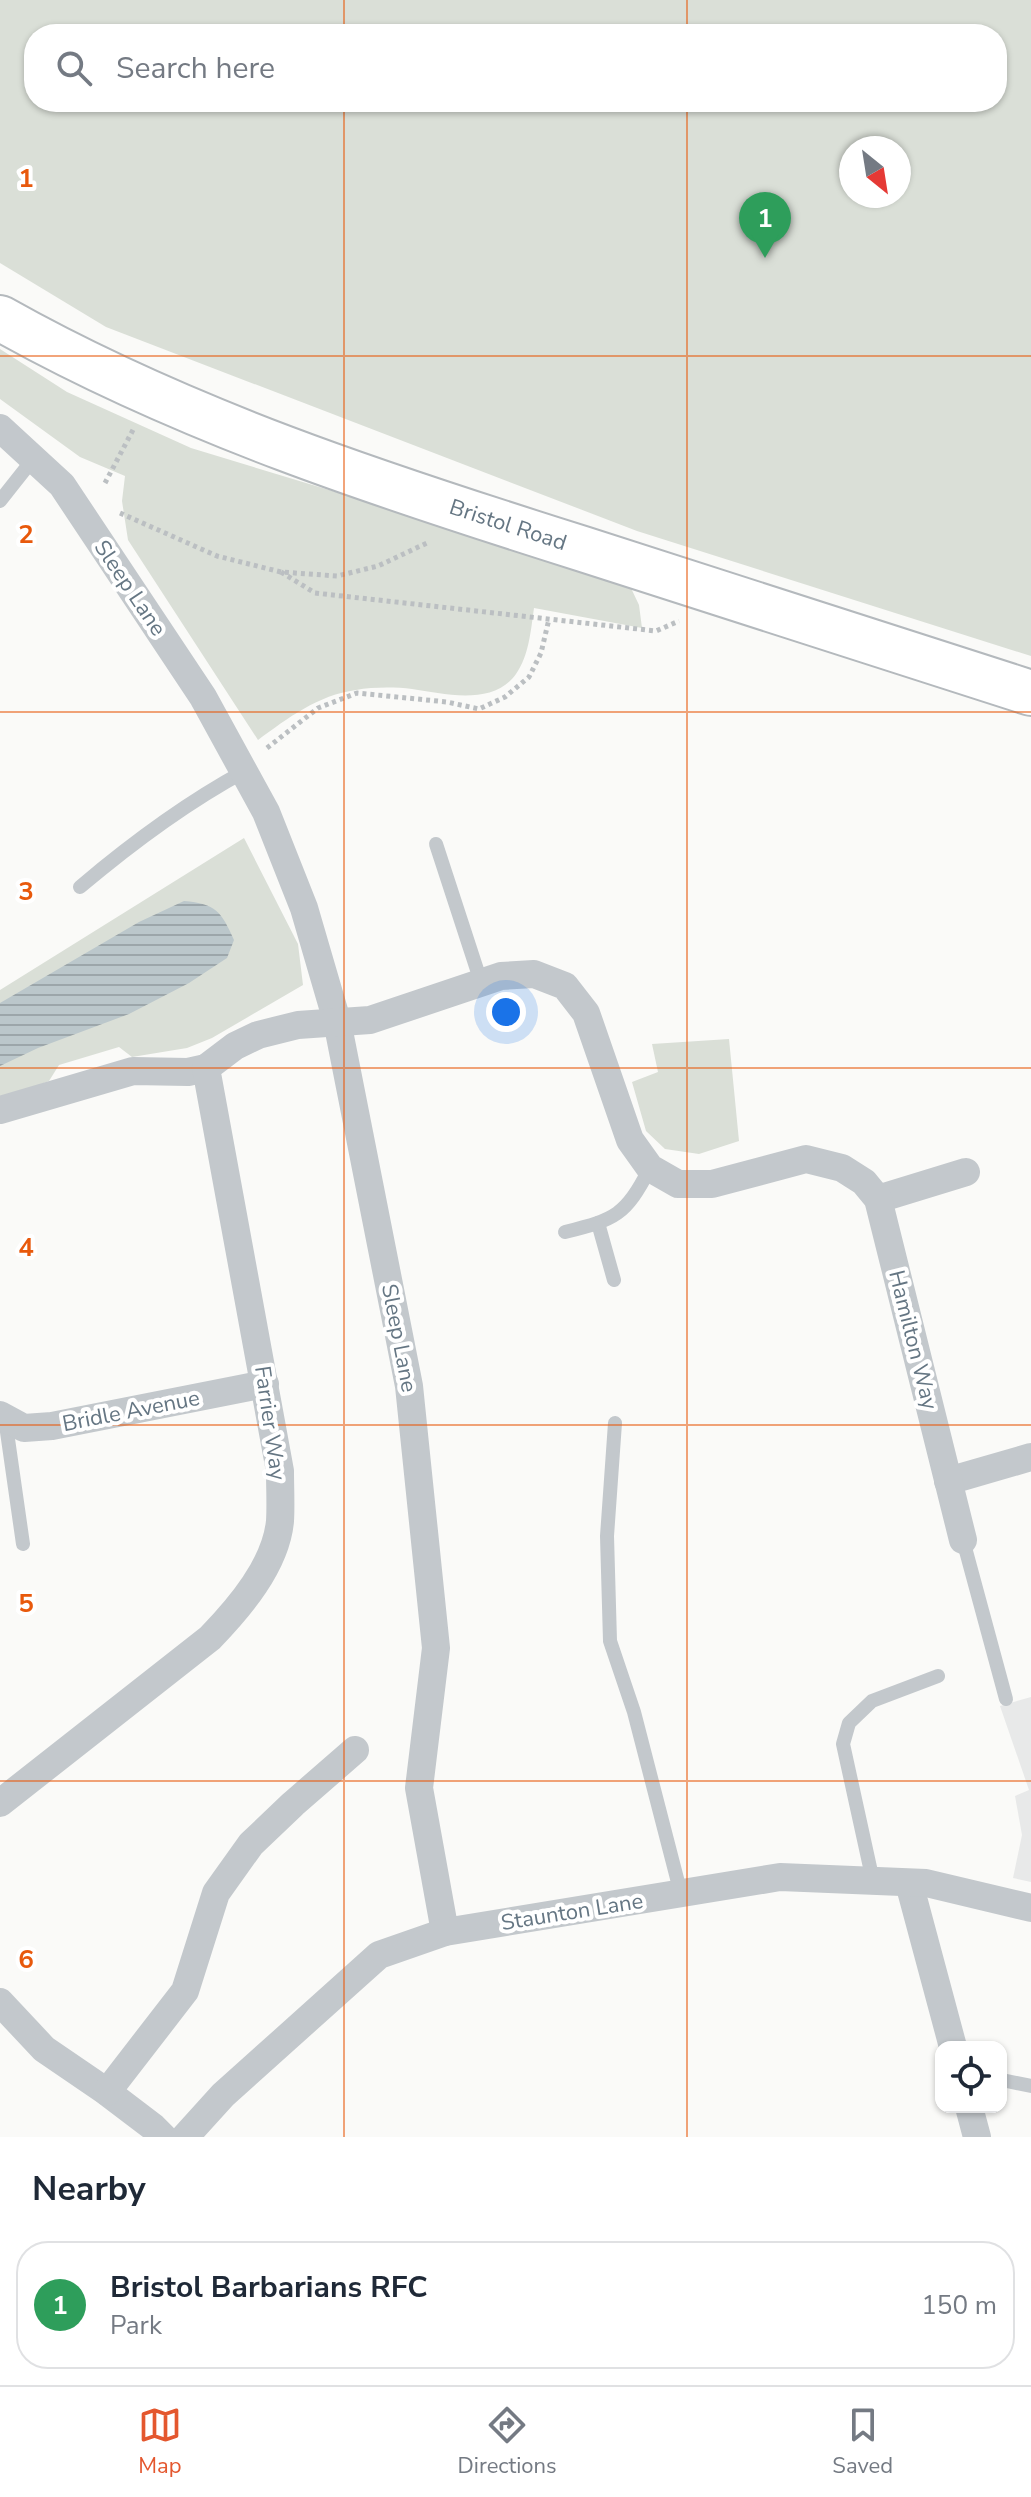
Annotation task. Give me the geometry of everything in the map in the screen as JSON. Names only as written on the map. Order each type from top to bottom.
[{"type":"highway","name":"Bristol Road","points":[[0,318],[85,364],[151,394],[311,459],[472,514],[1031,693]]},
{"type":"street","name":"Sleep Lane","points":[[0,428],[62,485],[203,697],[266,812],[304,908],[337,1021],[409,1386],[436,1648],[419,1788],[445,1932]]},
{"type":"street","points":[[0,1110],[133,1071],[188,1072],[206,1068],[235,1046],[258,1035],[298,1025],[370,1020],[501,976],[534,974],[565,986],[586,1013],[630,1140],[650,1168],[678,1184],[712,1184],[806,1159],[842,1168],[864,1182],[878,1199],[966,1172]]},
{"type":"street","name":"Farrier Way","points":[[0,1803],[187,1656],[239,1609],[268,1562],[280,1524],[280,1471],[206,1068]]},
{"type":"street","name":"Hamilton Way","points":[[878,1199],[963,1540]]},
{"type":"street","name":"Bridle Avenue","points":[[2,1416],[24,1428],[52,1426],[265,1384]]},
{"type":"street","points":[[948,1481],[1031,1457]]},
{"type":"street","points":[[107,2092],[185,1991],[216,1893],[251,1844],[355,1750]]},
{"type":"street","name":"Staunton Lane","points":[[185,2137],[223,2095],[379,1955],[445,1932],[780,1877],[926,1883],[1031,1908]]},
{"type":"street","points":[[909,1883],[951,2041]]},
{"type":"street","points":[[0,2002],[44,2049],[107,2092],[163,2137]]},
{"type":"lane","points":[[0,501],[34,458]]},
{"type":"lane","points":[[80,887],[159,823],[242,767]]},
{"type":"lane","points":[[436,844],[481,982]]},
{"type":"lane","points":[[565,1232],[612,1218],[623,1211],[638,1192],[650,1168]]},
{"type":"lane","points":[[598,1223],[614,1280]]},
{"type":"lane","points":[[2,1416],[23,1544]]},
{"type":"lane","points":[[615,1423],[607,1536],[610,1641],[634,1712],[681,1894]]},
{"type":"lane","points":[[963,1540],[1006,1699]]},
{"type":"lane","points":[[873,1881],[843,1744],[849,1723],[872,1701],[938,1676]]},
{"type":"lane","points":[[1007,2081],[1031,2086]]},
{"type":"path","points":[[105,483],[151,394]]},
{"type":"path","points":[[62,485],[217,556],[281,572],[337,576],[378,566],[412,551],[472,514]]},
{"type":"path","points":[[281,572],[315,593],[656,631],[682,620]]},
{"type":"path","points":[[242,767],[318,708],[357,693],[447,702],[479,709],[505,697],[529,677],[541,653],[549,619]]},
{"type":"shaded area","points":[[0,0],[1031,0],[1031,656],[637,531],[106,327],[0,263]]},
{"type":"shaded area","points":[[0,349],[67,392],[191,448],[494,540],[630,586],[639,605],[642,628],[534,608],[524,659],[516,674],[495,691],[468,695],[384,688],[342,693],[304,709],[258,740],[128,540],[122,501],[125,476],[80,457],[0,399]]},
{"type":"shaded area","points":[[244,838],[298,944],[303,985],[212,1038],[187,1048],[132,1057],[119,1047],[59,1065],[49,1081],[0,1100],[0,990]]},
{"type":"shaded area","points":[[184,901],[203,904],[221,916],[234,940],[227,958],[189,983],[129,1014],[38,1048],[0,1066],[0,1003],[139,922]]},
{"type":"shaded area","points":[[729,1039],[739,1141],[699,1154],[665,1149],[646,1131],[632,1082],[658,1072],[652,1044]]},
{"type":"shaded area","points":[[1031,1697],[1031,1882],[1013,1878],[1022,1835],[1015,1796],[1029,1790],[1000,1706]]},
{"type":"place","name":"Bristol Barbarians RFC","points":[[765,258]]}]
